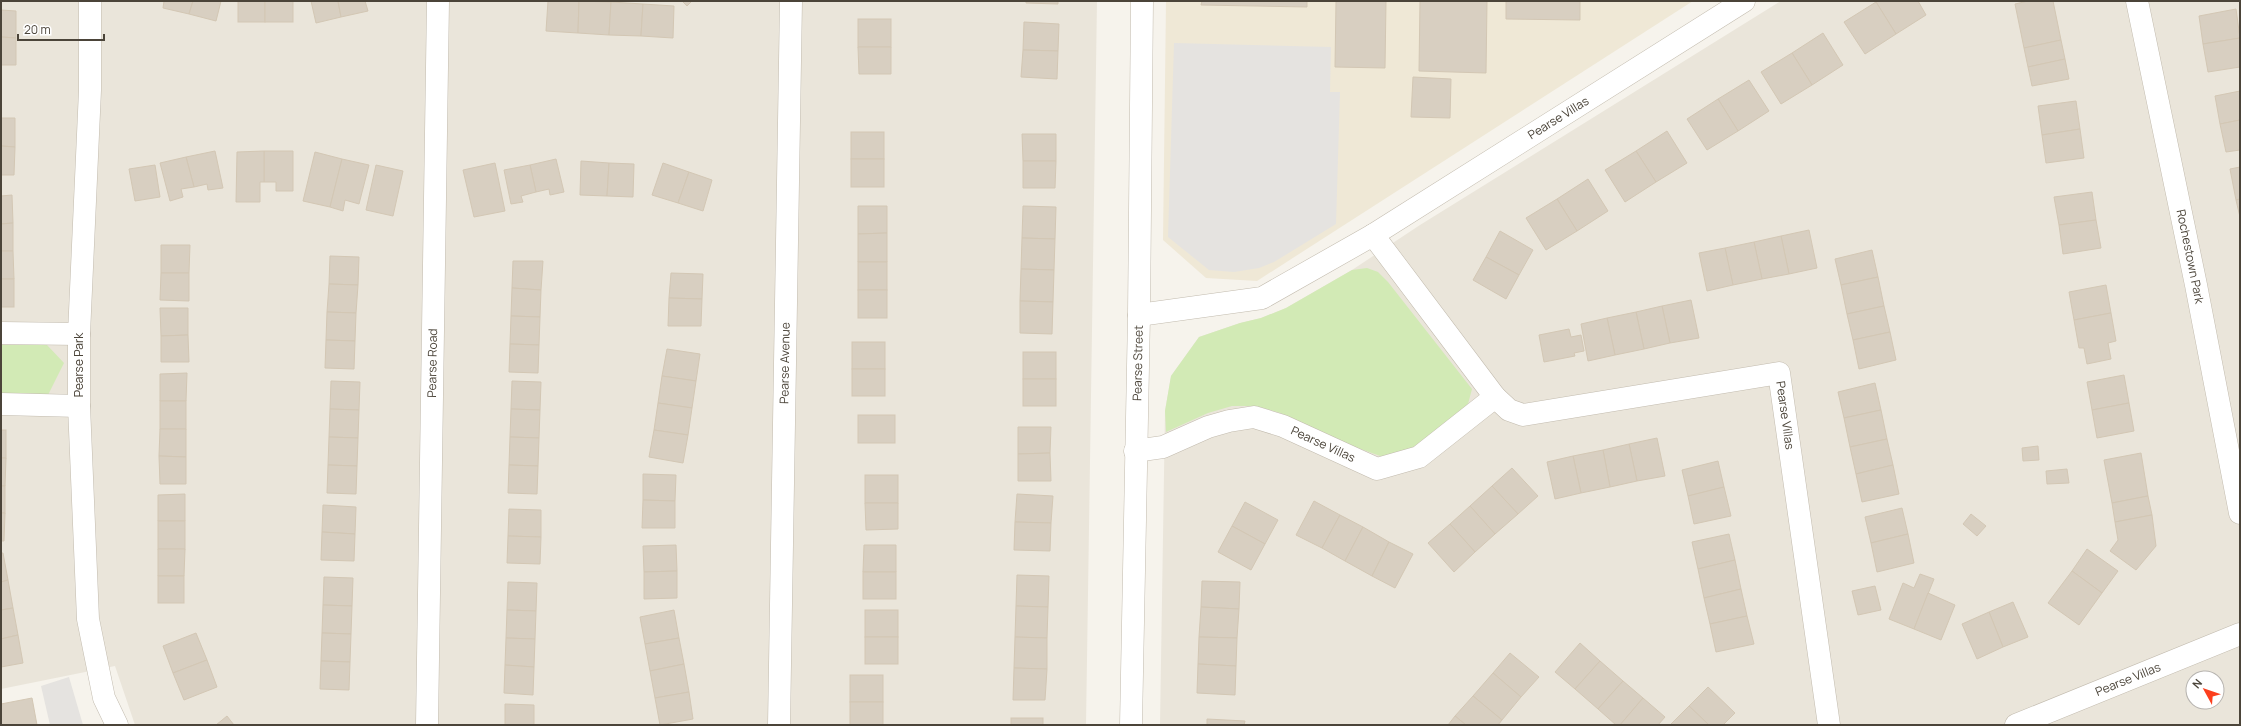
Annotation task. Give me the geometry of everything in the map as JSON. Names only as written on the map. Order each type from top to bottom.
[{"type":"street","name":"Pearse Park","points":[[90,1],[90,90],[79,334],[79,406],[88,619],[104,698],[117,725]]},
{"type":"street","name":"Pearse Road","points":[[427,725],[438,1]]},
{"type":"street","name":"Pearse Avenue","points":[[779,725],[791,100],[791,1]]},
{"type":"street","name":"Pearse Street","points":[[1131,725],[1135,451],[1139,315],[1142,1]]},
{"type":"street","name":"Pearse Villas","points":[[1139,315],[1262,298],[1373,235],[1744,1]]},
{"type":"street","name":"Rochestown Park","points":[[2137,1],[2196,285],[2240,513]]},
{"type":"street","name":"Pearse Villas","points":[[1373,235],[1495,397],[1509,410],[1523,415],[1779,373],[1829,725]]},
{"type":"street","points":[[1,333],[79,334]]},
{"type":"street","name":"Pearse Villas","points":[[1135,451],[1163,447],[1208,427],[1229,420],[1254,417],[1283,426],[1378,468],[1418,457],[1495,397]]},
{"type":"street","points":[[1,404],[79,406]]},
{"type":"street","name":"Pearse Villas","points":[[2016,725],[2240,634]]},
{"type":"shaded area","points":[[1,1],[1097,1],[1086,725],[135,725],[115,666],[1,689]]},
{"type":"shaded area","points":[[1166,1],[1693,1],[1257,281],[1206,278],[1163,240]]},
{"type":"shaded area","points":[[1781,1],[2240,1],[2240,725],[1160,725],[1165,411],[1171,376],[1199,337],[1240,323],[1261,318],[1286,308],[1352,270],[1420,225]]},
{"type":"shaded area","points":[[1174,43],[1331,47],[1330,92],[1340,92],[1336,224],[1274,262],[1259,268],[1234,272],[1209,270],[1168,237]]},
{"type":"shaded area","points":[[69,677],[83,725],[50,725],[41,686]]},
{"type":"green space","points":[[1367,268],[1378,272],[1388,282],[1472,389],[1468,404],[1438,431],[1414,448],[1383,457],[1355,447],[1280,413],[1256,406],[1232,406],[1208,413],[1166,432],[1165,411],[1171,376],[1199,337],[1240,323],[1261,318],[1286,308],[1352,270]]},
{"type":"green space","points":[[1,345],[47,345],[64,363],[48,395],[1,393]]},
{"type":"building","points":[[164,1],[193,1],[189,14],[163,8]]},
{"type":"building","points":[[193,1],[221,1],[216,21],[189,14]]},
{"type":"building","points":[[238,1],[265,1],[265,22],[238,22]]},
{"type":"building","points":[[265,1],[293,1],[293,22],[265,22]]},
{"type":"building","points":[[311,1],[338,1],[341,17],[316,23]]},
{"type":"building","points":[[338,1],[365,1],[368,11],[341,17]]},
{"type":"building","points":[[548,1],[579,1],[578,33],[546,31]]},
{"type":"building","points":[[579,1],[611,2],[609,35],[578,33]]},
{"type":"building","points":[[682,1],[692,1],[687,6]]},
{"type":"building","points":[[1026,1],[1058,1],[1058,4],[1026,3]]},
{"type":"building","points":[[1202,1],[1307,1],[1307,7],[1201,5]]},
{"type":"building","points":[[1336,1],[1386,1],[1385,68],[1335,67]]},
{"type":"building","points":[[1420,1],[1487,1],[1486,73],[1419,71]]},
{"type":"building","points":[[1506,1],[1580,1],[1580,20],[1506,19]]},
{"type":"building","points":[[1918,1],[1926,15],[1896,34],[1876,2]]},
{"type":"building","points":[[2028,1],[2053,1],[2061,40],[2024,48],[2015,4]]},
{"type":"building","points":[[611,2],[643,4],[641,36],[609,35]]},
{"type":"building","points":[[1876,2],[1896,34],[1865,54],[1844,22]]},
{"type":"building","points":[[643,4],[674,6],[673,38],[641,36]]},
{"type":"building","points":[[2236,9],[2240,38],[2203,44],[2199,16]]},
{"type":"building","points":[[1,10],[16,11],[16,38],[1,37]]},
{"type":"building","points":[[858,19],[891,19],[891,47],[858,47]]},
{"type":"building","points":[[1024,22],[1059,24],[1058,51],[1023,50]]},
{"type":"building","points":[[1823,33],[1843,65],[1812,85],[1792,53]]},
{"type":"building","points":[[1,37],[16,38],[16,65],[1,65]]},
{"type":"building","points":[[2240,38],[2240,67],[2208,72],[2203,44]]},
{"type":"building","points":[[2061,40],[2065,59],[2028,67],[2024,48]]},
{"type":"building","points":[[858,47],[891,47],[891,74],[859,74]]},
{"type":"building","points":[[1023,50],[1058,51],[1057,79],[1021,77]]},
{"type":"building","points":[[1792,53],[1812,85],[1781,104],[1761,72]]},
{"type":"building","points":[[2065,59],[2069,79],[2032,86],[2028,67]]},
{"type":"building","points":[[1413,77],[1451,79],[1450,118],[1411,117]]},
{"type":"building","points":[[1749,80],[1769,111],[1738,131],[1718,99]]},
{"type":"building","points":[[2240,91],[2240,120],[2220,124],[2215,96]]},
{"type":"building","points":[[1718,99],[1738,131],[1707,150],[1687,119]]},
{"type":"building","points":[[2076,101],[2080,129],[2042,135],[2038,106]]},
{"type":"building","points":[[1,118],[15,118],[15,147],[1,146]]},
{"type":"building","points":[[2240,120],[2240,150],[2226,152],[2220,124]]},
{"type":"building","points":[[2080,129],[2084,158],[2046,163],[2042,135]]},
{"type":"building","points":[[1667,131],[1687,163],[1656,182],[1636,151]]},
{"type":"building","points":[[851,132],[884,132],[884,159],[851,159]]},
{"type":"building","points":[[1022,134],[1056,134],[1056,161],[1023,161]]},
{"type":"building","points":[[1,146],[15,147],[14,175],[1,175]]},
{"type":"building","points":[[215,151],[223,188],[208,190],[207,184],[194,187],[186,157]]},
{"type":"building","points":[[264,151],[293,151],[293,191],[276,191],[276,182],[264,182]]},
{"type":"building","points":[[264,151],[264,182],[260,182],[260,202],[236,202],[237,152]]},
{"type":"building","points":[[1636,151],[1656,182],[1625,202],[1605,170]]},
{"type":"building","points":[[315,152],[342,159],[330,207],[303,201]]},
{"type":"building","points":[[186,157],[194,187],[181,189],[183,197],[170,201],[160,163]]},
{"type":"building","points":[[342,159],[369,165],[359,204],[345,200],[343,211],[330,207]]},
{"type":"building","points":[[556,159],[564,192],[550,195],[549,189],[536,192],[530,165]]},
{"type":"building","points":[[851,159],[884,159],[884,187],[851,187]]},
{"type":"building","points":[[581,161],[609,163],[607,196],[580,195]]},
{"type":"building","points":[[1023,161],[1056,161],[1055,188],[1023,188]]},
{"type":"building","points":[[495,163],[505,211],[474,217],[463,170]]},
{"type":"building","points":[[609,163],[634,164],[633,197],[607,196]]},
{"type":"building","points":[[663,163],[689,172],[678,203],[652,195]]},
{"type":"building","points":[[155,165],[160,197],[135,201],[129,169]]},
{"type":"building","points":[[376,165],[403,171],[393,216],[366,210]]},
{"type":"building","points":[[530,165],[536,192],[521,196],[523,202],[511,204],[504,170]]},
{"type":"building","points":[[2240,167],[2240,199],[2236,200],[2230,169]]},
{"type":"building","points":[[689,172],[712,180],[703,211],[678,203]]},
{"type":"building","points":[[1588,179],[1608,211],[1577,231],[1557,199]]},
{"type":"building","points":[[2092,192],[2096,220],[2059,225],[2054,197]]},
{"type":"building","points":[[12,195],[13,223],[1,224],[1,196]]},
{"type":"building","points":[[1557,199],[1577,231],[1546,250],[1526,218]]},
{"type":"building","points":[[2240,199],[2240,217],[2236,200]]},
{"type":"building","points":[[858,206],[887,206],[887,233],[858,234]]},
{"type":"building","points":[[1023,206],[1056,207],[1055,239],[1022,238]]},
{"type":"building","points":[[2096,220],[2101,248],[2063,254],[2059,225]]},
{"type":"building","points":[[13,223],[13,251],[1,251],[1,224]]},
{"type":"building","points":[[1809,230],[1817,268],[1789,274],[1781,236]]},
{"type":"building","points":[[1500,231],[1533,250],[1519,275],[1486,257]]},
{"type":"building","points":[[887,233],[887,262],[858,262],[858,234]]},
{"type":"building","points":[[1781,236],[1789,274],[1762,279],[1754,242]]},
{"type":"building","points":[[1022,238],[1055,239],[1054,270],[1021,269]]},
{"type":"building","points":[[1754,242],[1762,279],[1733,285],[1725,248]]},
{"type":"building","points":[[161,245],[190,245],[189,273],[161,273]]},
{"type":"building","points":[[1725,248],[1733,285],[1707,291],[1699,253]]},
{"type":"building","points":[[1872,250],[1878,277],[1841,285],[1835,259]]},
{"type":"building","points":[[1,251],[13,251],[14,279],[1,279]]},
{"type":"building","points":[[330,256],[359,257],[358,285],[329,284]]},
{"type":"building","points":[[1486,257],[1519,275],[1506,299],[1473,280]]},
{"type":"building","points":[[513,261],[543,261],[541,290],[512,288]]},
{"type":"building","points":[[858,262],[887,262],[887,290],[858,290]]},
{"type":"building","points":[[1021,269],[1054,270],[1053,302],[1020,301]]},
{"type":"building","points":[[161,273],[189,273],[189,301],[160,300]]},
{"type":"building","points":[[671,273],[703,274],[702,299],[669,298]]},
{"type":"building","points":[[1878,277],[1884,306],[1847,314],[1841,285]]},
{"type":"building","points":[[1,279],[14,279],[14,307],[1,307]]},
{"type":"building","points":[[329,284],[358,285],[356,313],[327,312]]},
{"type":"building","points":[[2106,285],[2111,313],[2074,320],[2069,292]]},
{"type":"building","points":[[512,288],[541,290],[540,317],[511,316]]},
{"type":"building","points":[[858,290],[887,290],[887,318],[858,318]]},
{"type":"building","points":[[669,298],[702,299],[701,326],[668,326]]},
{"type":"building","points":[[1691,300],[1699,338],[1670,343],[1662,306]]},
{"type":"building","points":[[1020,301],[1053,302],[1052,334],[1020,333]]},
{"type":"building","points":[[1662,306],[1670,343],[1644,349],[1636,312]]},
{"type":"building","points":[[1884,306],[1890,332],[1853,340],[1847,314]]},
{"type":"building","points":[[160,308],[188,308],[188,335],[161,336]]},
{"type":"building","points":[[327,312],[356,313],[355,341],[326,340]]},
{"type":"building","points":[[1636,312],[1644,349],[1615,355],[1607,318]]},
{"type":"building","points":[[2111,313],[2116,341],[2108,343],[2111,359],[2087,364],[2084,348],[2079,348],[2074,320]]},
{"type":"building","points":[[511,316],[540,317],[539,345],[510,344]]},
{"type":"building","points":[[1607,318],[1615,355],[1588,361],[1581,324]]},
{"type":"building","points":[[1569,329],[1571,337],[1581,335],[1584,351],[1574,353],[1575,356],[1544,362],[1539,335]]},
{"type":"building","points":[[1890,332],[1896,360],[1859,369],[1853,340]]},
{"type":"building","points":[[188,335],[189,362],[161,362],[161,336]]},
{"type":"building","points":[[326,340],[355,341],[354,369],[325,368]]},
{"type":"building","points":[[852,342],[885,342],[885,369],[852,369]]},
{"type":"building","points":[[510,344],[539,345],[538,373],[509,372]]},
{"type":"building","points":[[667,349],[700,354],[696,381],[662,376]]},
{"type":"building","points":[[1023,352],[1056,352],[1056,379],[1023,379]]},
{"type":"building","points":[[852,369],[885,369],[885,396],[852,396]]},
{"type":"building","points":[[187,373],[186,401],[160,401],[160,374]]},
{"type":"building","points":[[2124,375],[2129,403],[2092,410],[2087,382]]},
{"type":"building","points":[[662,376],[696,381],[692,408],[658,403]]},
{"type":"building","points":[[1023,379],[1056,379],[1056,406],[1023,406]]},
{"type":"building","points":[[331,381],[360,382],[359,410],[330,409]]},
{"type":"building","points":[[512,381],[541,382],[540,410],[511,409]]},
{"type":"building","points":[[1875,383],[1881,410],[1844,418],[1838,392]]},
{"type":"building","points":[[160,401],[186,401],[186,429],[160,429]]},
{"type":"building","points":[[658,403],[692,408],[688,435],[654,430]]},
{"type":"building","points":[[2129,403],[2134,431],[2097,438],[2092,410]]},
{"type":"building","points":[[330,409],[359,410],[358,438],[329,437]]},
{"type":"building","points":[[511,409],[540,410],[539,438],[510,437]]},
{"type":"building","points":[[1881,410],[1887,439],[1850,447],[1844,418]]},
{"type":"building","points":[[858,415],[895,415],[895,443],[858,443]]},
{"type":"building","points":[[1018,427],[1051,427],[1050,453],[1018,454]]},
{"type":"building","points":[[160,429],[186,429],[186,457],[159,456]]},
{"type":"building","points":[[1,430],[6,430],[6,458],[1,458]]},
{"type":"building","points":[[654,430],[688,435],[683,463],[649,457]]},
{"type":"building","points":[[329,437],[358,438],[357,466],[328,465]]},
{"type":"building","points":[[510,437],[539,438],[538,466],[509,465]]},
{"type":"building","points":[[1657,438],[1665,476],[1637,481],[1629,444]]},
{"type":"building","points":[[1887,439],[1893,465],[1856,474],[1850,447]]},
{"type":"building","points":[[1629,444],[1637,481],[1610,487],[1603,450]]},
{"type":"building","points":[[2038,446],[2039,460],[2023,461],[2022,448]]},
{"type":"building","points":[[1603,450],[1610,487],[1581,493],[1573,456]]},
{"type":"building","points":[[1050,453],[1051,481],[1018,481],[1018,454]]},
{"type":"building","points":[[2141,453],[2148,496],[2112,503],[2104,460]]},
{"type":"building","points":[[159,456],[186,457],[186,484],[160,484]]},
{"type":"building","points":[[1573,456],[1581,493],[1555,499],[1547,462]]},
{"type":"building","points":[[1,458],[6,458],[5,486],[1,486]]},
{"type":"building","points":[[1718,461],[1724,487],[1688,496],[1682,470]]},
{"type":"building","points":[[328,465],[357,466],[356,494],[327,493]]},
{"type":"building","points":[[509,465],[538,466],[537,494],[508,493]]},
{"type":"building","points":[[1893,465],[1899,494],[1862,502],[1856,474]]},
{"type":"building","points":[[1512,468],[1538,496],[1518,514],[1492,486]]},
{"type":"building","points":[[2067,469],[2069,483],[2047,484],[2046,471]]},
{"type":"building","points":[[643,474],[676,475],[675,501],[643,500]]},
{"type":"building","points":[[865,475],[898,475],[898,503],[865,503]]},
{"type":"building","points":[[1,486],[5,486],[5,513],[1,513]]},
{"type":"building","points":[[1492,486],[1518,514],[1495,534],[1470,506]]},
{"type":"building","points":[[1724,487],[1731,516],[1694,524],[1688,496]]},
{"type":"building","points":[[185,494],[185,521],[158,521],[158,495]]},
{"type":"building","points":[[1017,494],[1053,496],[1051,523],[1015,522]]},
{"type":"building","points":[[2148,496],[2152,515],[2115,522],[2112,503]]},
{"type":"building","points":[[643,500],[675,501],[675,528],[642,528]]},
{"type":"building","points":[[1314,501],[1340,515],[1322,548],[1296,535]]},
{"type":"building","points":[[1245,502],[1278,520],[1265,544],[1232,526]]},
{"type":"building","points":[[865,503],[898,503],[898,529],[866,530]]},
{"type":"building","points":[[323,505],[356,507],[355,534],[322,532]]},
{"type":"building","points":[[1470,506],[1495,534],[1475,552],[1450,524]]},
{"type":"building","points":[[1902,508],[1908,534],[1871,543],[1865,517]]},
{"type":"building","points":[[509,509],[541,510],[541,537],[508,536]]},
{"type":"building","points":[[1,513],[5,513],[4,541],[1,541]]},
{"type":"building","points":[[1971,514],[1986,526],[1977,536],[1963,524]]},
{"type":"building","points":[[1340,515],[1363,527],[1345,561],[1322,548]]},
{"type":"building","points":[[2152,515],[2156,546],[2136,570],[2110,551],[2118,540],[2115,522]]},
{"type":"building","points":[[158,521],[185,521],[185,549],[158,549]]},
{"type":"building","points":[[1015,522],[1051,523],[1050,551],[1014,550]]},
{"type":"building","points":[[1450,524],[1475,552],[1454,572],[1428,543]]},
{"type":"building","points":[[1232,526],[1265,544],[1251,570],[1218,552]]},
{"type":"building","points":[[1363,527],[1389,542],[1372,576],[1345,561]]},
{"type":"building","points":[[322,532],[355,534],[354,561],[321,560]]},
{"type":"building","points":[[1729,534],[1735,560],[1698,569],[1692,542]]},
{"type":"building","points":[[1908,534],[1914,563],[1877,572],[1871,543]]},
{"type":"building","points":[[508,536],[541,537],[540,564],[507,563]]},
{"type":"building","points":[[1389,542],[1413,554],[1395,588],[1372,576]]},
{"type":"building","points":[[676,545],[677,571],[644,572],[643,546]]},
{"type":"building","points":[[864,545],[896,545],[896,572],[863,572]]},
{"type":"building","points":[[158,549],[185,549],[184,576],[158,576]]},
{"type":"building","points":[[2087,549],[2118,571],[2102,593],[2072,571]]},
{"type":"building","points":[[1,553],[3,553],[8,580],[1,582]]},
{"type":"building","points":[[1735,560],[1741,589],[1704,598],[1698,569]]},
{"type":"building","points":[[677,571],[677,598],[644,599],[644,572]]},
{"type":"building","points":[[2072,571],[2102,593],[2079,625],[2048,603]]},
{"type":"building","points":[[863,572],[896,572],[896,599],[863,599]]},
{"type":"building","points":[[1920,574],[1934,579],[1914,629],[1889,619],[1903,583],[1914,588]]},
{"type":"building","points":[[1017,575],[1049,576],[1048,607],[1016,606]]},
{"type":"building","points":[[158,576],[184,576],[184,603],[158,603]]},
{"type":"building","points":[[324,577],[353,578],[352,606],[323,605]]},
{"type":"building","points":[[8,580],[13,608],[1,610],[1,582]]},
{"type":"building","points":[[1202,581],[1240,582],[1239,609],[1201,607]]},
{"type":"building","points":[[508,582],[537,583],[536,611],[507,610]]},
{"type":"building","points":[[1875,586],[1881,610],[1858,615],[1852,591]]},
{"type":"building","points":[[1741,589],[1747,616],[1710,624],[1704,598]]},
{"type":"building","points":[[1928,593],[1955,605],[1941,640],[1914,629]]},
{"type":"building","points":[[2013,602],[2028,637],[2003,647],[1989,612]]},
{"type":"building","points":[[323,605],[352,606],[351,634],[322,633]]},
{"type":"building","points":[[1016,606],[1048,607],[1047,638],[1015,637]]},
{"type":"building","points":[[1201,607],[1239,609],[1237,638],[1199,637]]},
{"type":"building","points":[[13,608],[18,635],[1,639],[1,610]]},
{"type":"building","points":[[507,610],[536,611],[535,639],[506,638]]},
{"type":"building","points":[[674,610],[679,638],[645,644],[640,617]]},
{"type":"building","points":[[865,610],[898,610],[898,637],[865,637]]},
{"type":"building","points":[[1989,612],[2003,647],[1977,659],[1962,624]]},
{"type":"building","points":[[1747,616],[1754,644],[1716,652],[1710,624]]},
{"type":"building","points":[[196,633],[207,660],[173,673],[163,646]]},
{"type":"building","points":[[322,633],[351,634],[350,662],[321,661]]},
{"type":"building","points":[[18,635],[23,663],[1,667],[1,639]]},
{"type":"building","points":[[865,637],[898,637],[898,664],[865,664]]},
{"type":"building","points":[[1015,637],[1047,638],[1047,669],[1014,668]]},
{"type":"building","points":[[1199,637],[1237,638],[1236,666],[1198,664]]},
{"type":"building","points":[[506,638],[535,639],[534,667],[505,665]]},
{"type":"building","points":[[679,638],[684,664],[650,671],[645,644]]},
{"type":"building","points":[[1580,643],[1600,661],[1575,689],[1555,672]]},
{"type":"building","points":[[1510,653],[1539,677],[1521,697],[1493,673]]},
{"type":"building","points":[[207,660],[217,687],[184,700],[173,673]]},
{"type":"building","points":[[321,661],[350,662],[349,690],[320,689]]},
{"type":"building","points":[[1600,661],[1623,681],[1598,709],[1575,689]]},
{"type":"building","points":[[684,664],[689,692],[655,698],[650,671]]},
{"type":"building","points":[[1198,664],[1236,666],[1235,695],[1197,693]]},
{"type":"building","points":[[505,665],[534,667],[533,695],[504,693]]},
{"type":"building","points":[[1014,668],[1047,669],[1045,700],[1013,700]]},
{"type":"building","points":[[1493,673],[1521,697],[1502,720],[1473,696]]},
{"type":"building","points":[[850,675],[883,675],[883,702],[850,702]]},
{"type":"building","points":[[1623,681],[1643,698],[1620,725],[1616,725],[1598,709]]},
{"type":"building","points":[[1708,687],[1735,713],[1723,725],[1709,725],[1689,706]]},
{"type":"building","points":[[689,692],[693,719],[660,725],[655,698]]},
{"type":"building","points":[[1473,696],[1502,720],[1498,725],[1466,725],[1455,716]]},
{"type":"building","points":[[32,698],[37,725],[1,725],[1,704]]},
{"type":"building","points":[[1643,698],[1665,717],[1658,725],[1620,725]]},
{"type":"building","points":[[850,702],[883,702],[883,725],[850,725]]},
{"type":"building","points":[[505,704],[534,705],[534,725],[505,725]]},
{"type":"building","points":[[1689,706],[1709,725],[1670,725]]},
{"type":"building","points":[[227,716],[234,725],[216,725]]},
{"type":"building","points":[[1455,716],[1466,725],[1448,725]]},
{"type":"building","points":[[1011,718],[1043,718],[1043,725],[1011,725]]},
{"type":"building","points":[[1207,719],[1245,721],[1244,725],[1207,725]]}]
